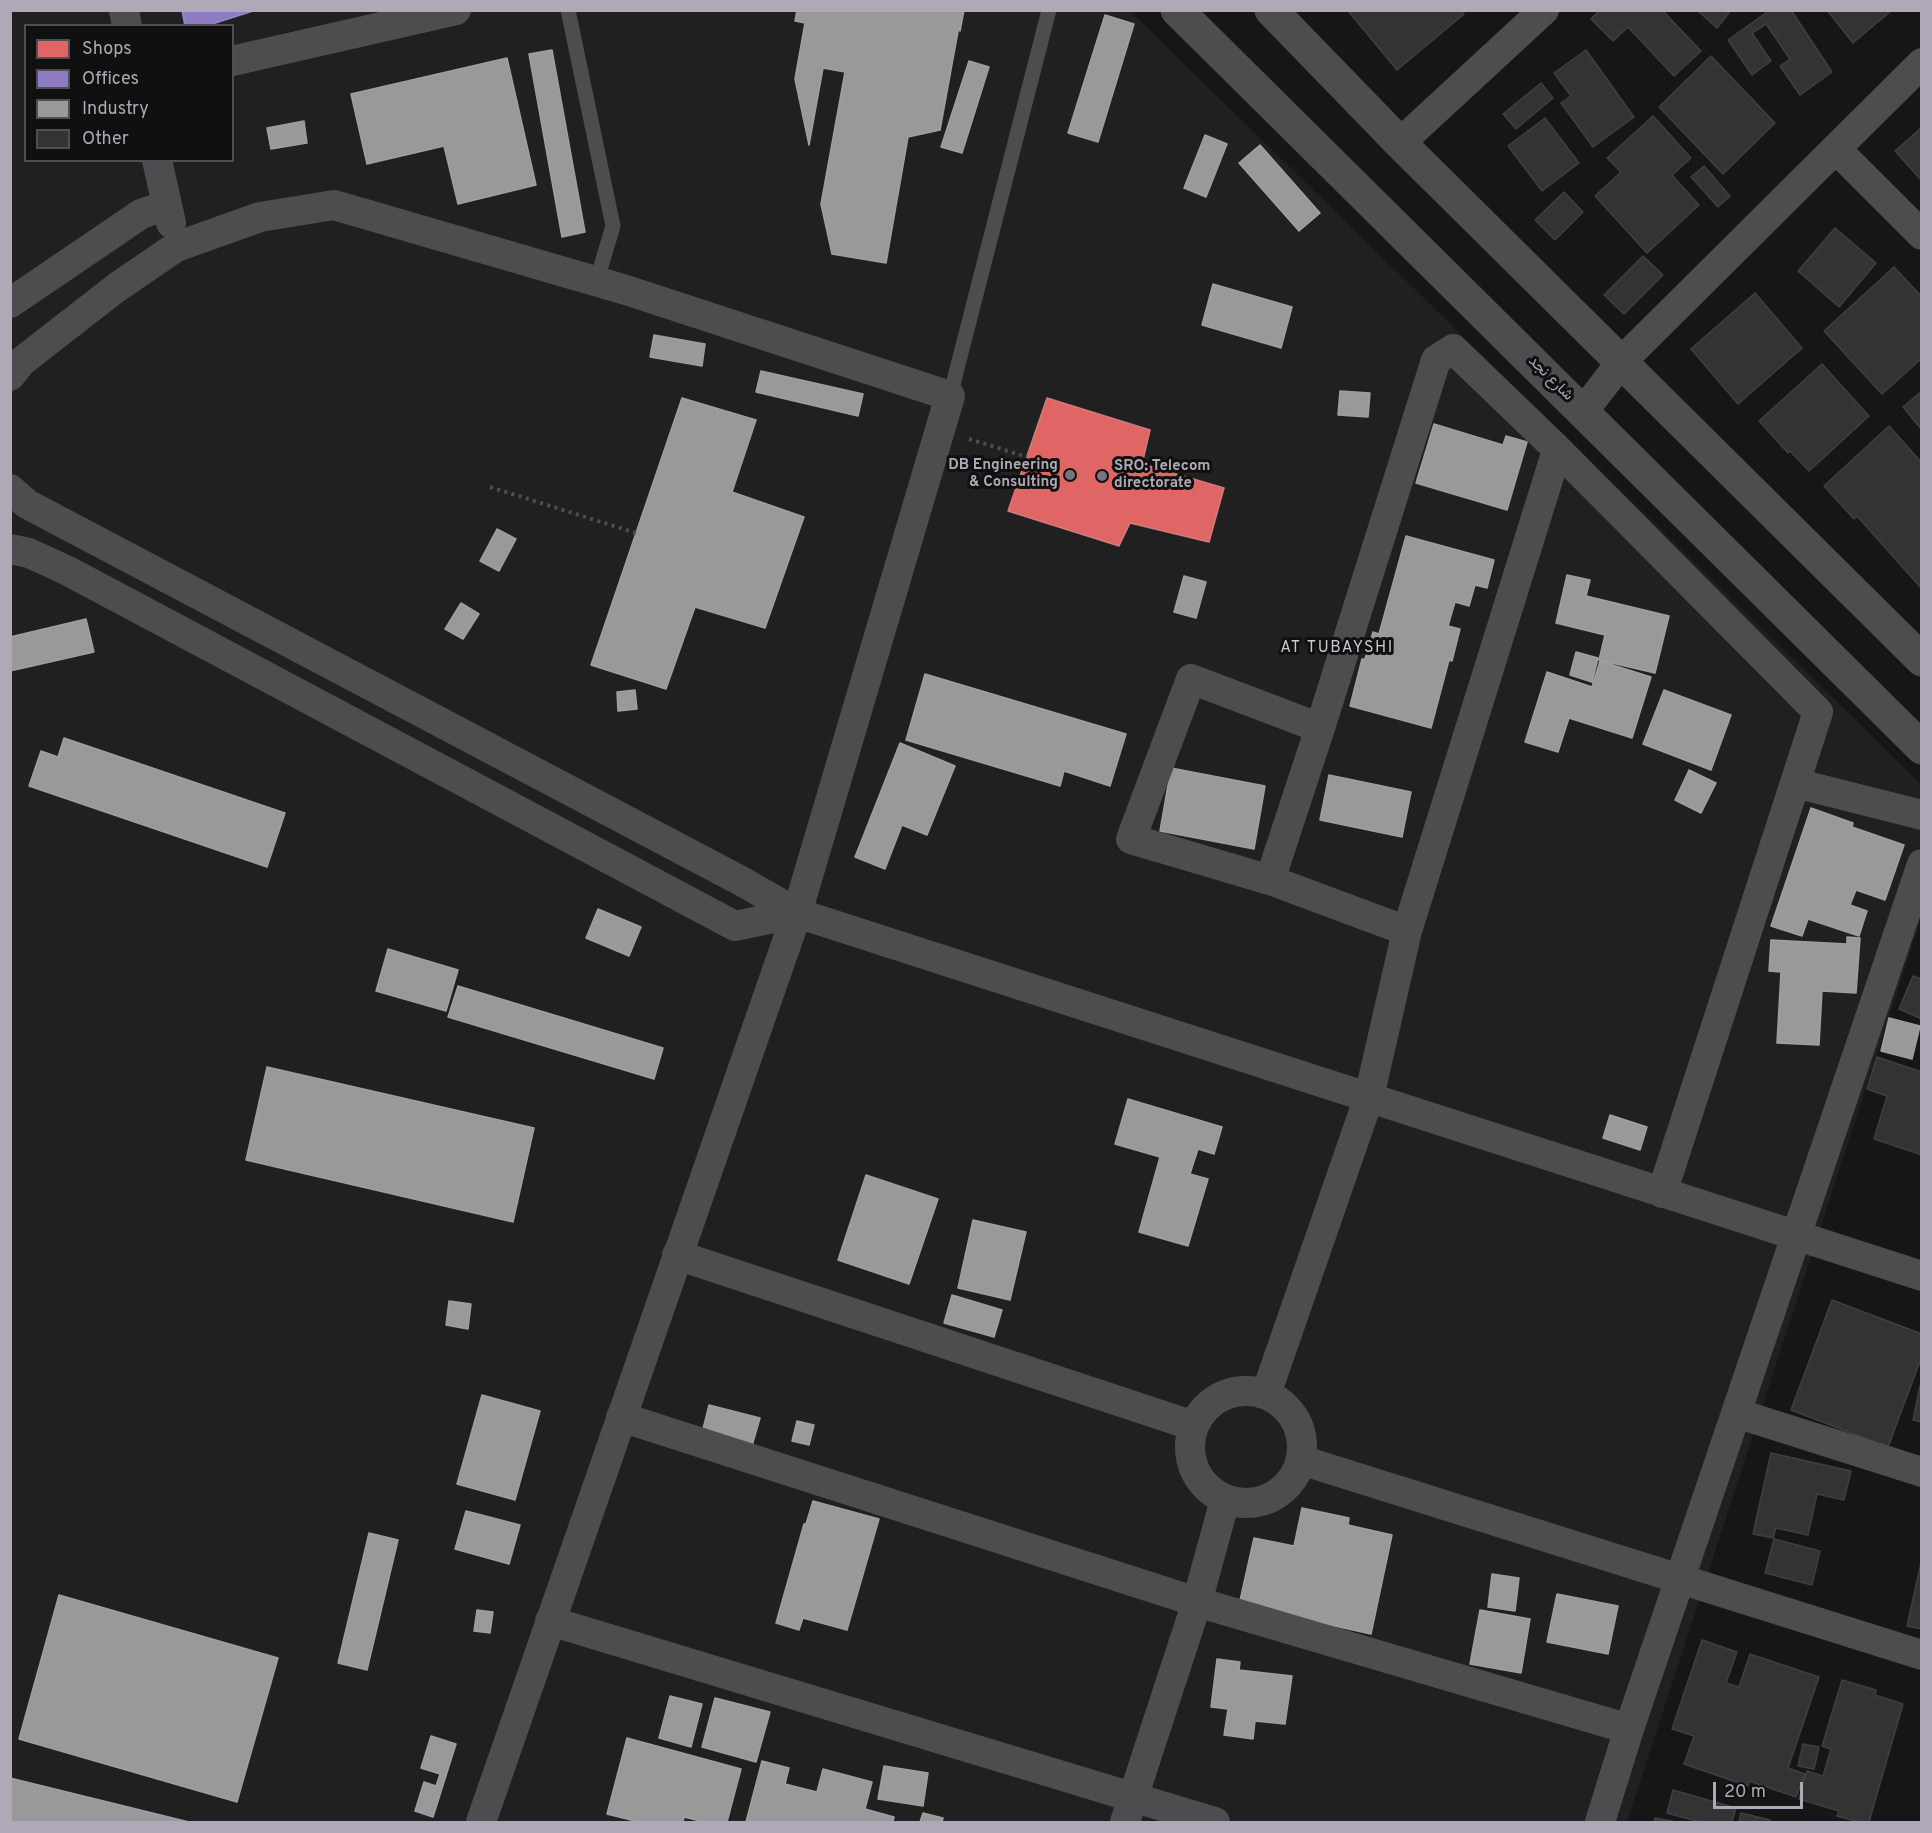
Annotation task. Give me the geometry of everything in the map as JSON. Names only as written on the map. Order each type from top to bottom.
[{"type":"street","points":[[234,61],[456,10]]},
{"type":"street","name":"شارع نجد","points":[[1177,10],[1922,748]]},
{"type":"street","points":[[1271,10],[1400,143],[1922,660]]},
{"type":"street","points":[[1400,143],[1544,10]]},
{"type":"street","points":[[1583,412],[1622,361],[1837,150],[1922,63]]},
{"type":"street","points":[[1837,150],[1922,235]]},
{"type":"street","points":[[157,162],[176,247]]},
{"type":"street","points":[[10,303],[141,214],[167,205]]},
{"type":"street","points":[[10,376],[21,362],[116,288],[176,247],[260,217],[334,205],[596,283],[627,290],[950,396],[797,913],[676,1255],[481,1822]]},
{"type":"street","points":[[1270,880],[1436,360],[1453,349],[1556,448],[1818,712],[1662,1192]]},
{"type":"street","points":[[1266,1394],[1369,1097],[1407,931],[1556,448]]},
{"type":"street","points":[[10,489],[27,504],[388,693],[797,913],[1922,1276]]},
{"type":"street","points":[[10,549],[29,553],[68,571],[735,926],[797,913]]},
{"type":"street","points":[[1320,728],[1191,679],[1131,839],[1270,880],[1407,931]]},
{"type":"street","points":[[1795,783],[1922,815]]},
{"type":"street","points":[[1600,1822],[1629,1729],[1922,864]]},
{"type":"street","points":[[676,1255],[1194,1426]]},
{"type":"street","points":[[1250,1390],[1266,1394],[1280,1402],[1292,1414],[1299,1428],[1302,1444],[1301,1460],[1295,1475],[1285,1488],[1272,1497],[1257,1503],[1240,1504],[1225,1500],[1211,1492],[1200,1480],[1192,1466],[1189,1450],[1190,1434],[1196,1419],[1206,1406],[1219,1397],[1234,1391],[1250,1390]]},
{"type":"street","points":[[1736,1413],[1922,1472]]},
{"type":"street","points":[[621,1417],[1197,1602],[1629,1729]]},
{"type":"street","points":[[1301,1460],[1922,1655]]},
{"type":"street","points":[[1130,1810],[1197,1602],[1225,1500]]},
{"type":"street","points":[[550,1621],[1130,1810],[1215,1822]]},
{"type":"lane","points":[[568,10],[613,226],[596,283]]},
{"type":"lane","points":[[950,396],[1049,10]]},
{"type":"path","points":[[940,429],[1027,457]]},
{"type":"path","points":[[490,487],[636,533]]},
{"type":"shaded area","points":[[11,11],[1130,11],[1921,784],[1921,919],[1627,1822],[11,1822]]},
{"type":"building: Shops","name":"SRO: Telecom directorate","points":[[1047,398],[1150,430],[1142,464],[1224,488],[1209,542],[1130,523],[1119,546],[1008,511]]},
{"type":"building: Offices","points":[[182,10],[256,10],[212,24],[185,24]]},
{"type":"building: Industry","points":[[797,10],[964,10],[940,130],[908,137],[886,263],[832,254],[821,204],[845,72],[823,68],[809,145],[795,79],[805,23],[795,21]]},
{"type":"building: Industry","points":[[1105,15],[1134,24],[1098,142],[1068,133]]},
{"type":"building: Industry","points":[[552,50],[585,232],[562,237],[529,54]]},
{"type":"building: Industry","points":[[507,58],[536,185],[458,204],[444,146],[367,164],[351,94]]},
{"type":"building: Industry","points":[[969,61],[989,67],[962,153],[941,147]]},
{"type":"building: Industry","points":[[304,121],[307,143],[271,149],[267,128]]},
{"type":"building: Industry","points":[[1205,135],[1227,144],[1206,197],[1184,188]]},
{"type":"building: Industry","points":[[1260,145],[1320,213],[1299,231],[1239,163]]},
{"type":"building: Industry","points":[[1213,284],[1292,307],[1281,348],[1202,325]]},
{"type":"building: Industry","points":[[654,335],[705,344],[702,366],[650,357]]},
{"type":"building: Industry","points":[[761,371],[863,394],[858,416],[756,392]]},
{"type":"building: Industry","points":[[1340,391],[1370,393],[1368,417],[1338,415]]},
{"type":"building: Industry","points":[[682,398],[756,420],[732,492],[804,517],[765,628],[695,607],[666,689],[591,665]]},
{"type":"building: Industry","points":[[1434,424],[1503,445],[1506,436],[1527,442],[1507,510],[1416,483]]},
{"type":"building: Industry","points":[[497,529],[516,539],[499,571],[480,561]]},
{"type":"building: Industry","points":[[1406,536],[1494,560],[1487,588],[1475,585],[1469,606],[1455,602],[1448,626],[1460,629],[1452,661],[1449,660],[1431,728],[1350,706],[1362,659],[1365,659],[1373,632],[1379,634]]},
{"type":"building: Industry","points":[[1567,575],[1590,580],[1586,596],[1669,616],[1655,673],[1599,660],[1605,635],[1556,623]]},
{"type":"building: Industry","points":[[1184,576],[1206,582],[1196,618],[1174,612]]},
{"type":"building: Industry","points":[[461,603],[479,614],[463,639],[445,629]]},
{"type":"building: Industry","points":[[86,619],[94,652],[10,671],[10,637]]},
{"type":"building: Industry","points":[[1576,652],[1598,658],[1592,682],[1570,675]]},
{"type":"building: Industry","points":[[1600,661],[1651,677],[1632,738],[1569,718],[1558,752],[1525,742],[1547,672],[1592,687]]},
{"type":"building: Industry","points":[[925,674],[1126,734],[1110,786],[1064,771],[1060,786],[906,740]]},
{"type":"building: Industry","points":[[635,690],[637,709],[618,711],[617,692]]},
{"type":"building: Industry","points":[[1664,690],[1731,715],[1711,770],[1643,744]]},
{"type":"building: Industry","points":[[64,738],[285,813],[267,867],[29,786],[41,751],[58,757]]},
{"type":"building: Industry","points":[[900,743],[955,766],[927,835],[902,825],[885,869],[855,857]]},
{"type":"building: Industry","points":[[1171,768],[1265,786],[1254,849],[1160,831]]},
{"type":"building: Industry","points":[[1689,770],[1716,783],[1701,813],[1675,800]]},
{"type":"building: Industry","points":[[1329,775],[1411,792],[1402,837],[1320,820]]},
{"type":"building: Industry","points":[[1811,808],[1853,823],[1852,827],[1904,845],[1885,900],[1856,890],[1850,905],[1867,911],[1859,936],[1808,919],[1802,936],[1771,926]]},
{"type":"building: Industry","points":[[598,909],[641,927],[629,956],[586,938]]},
{"type":"building: Industry","points":[[1847,937],[1860,938],[1856,993],[1822,991],[1819,1045],[1777,1043],[1781,972],[1769,971],[1771,940],[1847,944]]},
{"type":"building: Industry","points":[[388,949],[458,970],[446,1011],[376,991]]},
{"type":"building: Industry","points":[[458,986],[663,1048],[654,1079],[448,1017]]},
{"type":"building: Industry","points":[[1889,1018],[1920,1026],[1912,1059],[1881,1051]]},
{"type":"building: Industry","points":[[267,1067],[534,1128],[513,1222],[246,1160]]},
{"type":"building: Industry","points":[[1128,1099],[1222,1127],[1214,1154],[1198,1149],[1190,1174],[1208,1179],[1188,1246],[1139,1232],[1160,1157],[1115,1144]]},
{"type":"building: Industry","points":[[1610,1115],[1647,1127],[1640,1150],[1603,1138]]},
{"type":"building: Industry","points":[[866,1175],[938,1199],[909,1284],[838,1260]]},
{"type":"building: Industry","points":[[973,1220],[1026,1232],[1010,1300],[958,1288]]},
{"type":"building: Industry","points":[[952,1295],[1002,1310],[994,1337],[944,1323]]},
{"type":"building: Industry","points":[[449,1301],[471,1304],[468,1329],[446,1325]]},
{"type":"building: Industry","points":[[482,1395],[540,1411],[515,1500],[457,1484]]},
{"type":"building: Industry","points":[[709,1405],[760,1418],[752,1446],[702,1433]]},
{"type":"building: Industry","points":[[797,1421],[814,1425],[809,1445],[792,1441]]},
{"type":"building: Industry","points":[[813,1501],[879,1519],[847,1630],[803,1618],[799,1630],[776,1623],[804,1524],[806,1524]]},
{"type":"building: Industry","points":[[1302,1508],[1349,1518],[1348,1525],[1392,1535],[1371,1634],[1239,1605],[1254,1538],[1294,1546]]},
{"type":"building: Industry","points":[[466,1511],[520,1525],[509,1564],[455,1549]]},
{"type":"building: Industry","points":[[369,1533],[398,1540],[367,1670],[338,1663]]},
{"type":"building: Industry","points":[[1492,1574],[1519,1578],[1515,1611],[1488,1607]]},
{"type":"building: Industry","points":[[1557,1594],[1618,1606],[1608,1654],[1547,1642]]},
{"type":"building: Industry","points":[[59,1595],[278,1658],[237,1802],[19,1739]]},
{"type":"building: Industry","points":[[477,1610],[493,1612],[490,1633],[474,1631]]},
{"type":"building: Industry","points":[[1480,1610],[1530,1619],[1521,1673],[1470,1664]]},
{"type":"building: Industry","points":[[1217,1659],[1240,1662],[1239,1670],[1292,1676],[1285,1724],[1255,1721],[1253,1739],[1224,1735],[1228,1709],[1211,1707]]},
{"type":"building: Industry","points":[[670,1696],[702,1704],[691,1747],[659,1738]]},
{"type":"building: Industry","points":[[715,1698],[770,1712],[756,1762],[702,1747]]},
{"type":"building: Industry","points":[[431,1736],[456,1744],[433,1817],[415,1811],[424,1782],[436,1786],[440,1774],[421,1768]]},
{"type":"building: Industry","points":[[627,1738],[741,1769],[727,1822],[704,1822],[684,1817],[683,1822],[639,1822],[607,1814]]},
{"type":"building: Industry","points":[[762,1761],[789,1768],[785,1784],[817,1792],[823,1769],[872,1782],[865,1809],[894,1817],[893,1822],[746,1822]]},
{"type":"building: Industry","points":[[884,1766],[928,1773],[923,1806],[878,1799]]},
{"type":"building: Industry","points":[[10,1778],[189,1822],[10,1822]]},
{"type":"building: Industry","points":[[923,1813],[943,1818],[942,1822],[920,1822]]},
{"type":"building: Other","points":[[1351,10],[1462,10],[1464,14],[1397,70],[1349,12]]},
{"type":"building: Other","points":[[1600,10],[1662,10],[1701,51],[1674,76],[1628,27],[1613,41],[1591,19]]},
{"type":"building: Other","points":[[1697,10],[1731,10],[1717,28]]},
{"type":"building: Other","points":[[1770,10],[1791,10],[1832,72],[1800,95],[1780,66],[1790,59],[1766,24],[1752,33],[1771,61],[1752,75],[1728,40]]},
{"type":"building: Other","points":[[1827,10],[1892,10],[1853,43]]},
{"type":"building: Other","points":[[1586,50],[1634,117],[1593,147],[1561,103],[1571,96],[1554,73]]},
{"type":"building: Other","points":[[1711,56],[1775,123],[1723,174],[1659,107]]},
{"type":"building: Other","points":[[1541,83],[1553,98],[1516,129],[1503,114]]},
{"type":"building: Other","points":[[1653,116],[1691,158],[1672,175],[1699,205],[1647,253],[1595,196],[1621,172],[1607,158]]},
{"type":"building: Other","points":[[1545,118],[1579,163],[1542,191],[1508,146]]},
{"type":"building: Other","points":[[1922,127],[1922,181],[1895,151]]},
{"type":"building: Other","points":[[1704,166],[1730,196],[1718,207],[1691,177]]},
{"type":"building: Other","points":[[1564,192],[1583,212],[1555,240],[1535,220]]},
{"type":"building: Other","points":[[1835,228],[1876,263],[1839,307],[1798,271]]},
{"type":"building: Other","points":[[1643,256],[1663,275],[1624,314],[1604,295]]},
{"type":"building: Other","points":[[1894,267],[1922,297],[1922,358],[1882,394],[1824,331]]},
{"type":"building: Other","points":[[1755,293],[1802,348],[1738,404],[1691,349]]},
{"type":"building: Other","points":[[1822,364],[1869,416],[1809,471],[1790,451],[1788,453],[1759,421]]},
{"type":"building: Other","points":[[1922,391],[1922,430],[1903,407]]},
{"type":"building: Other","points":[[1889,426],[1922,463],[1922,589],[1857,516],[1854,519],[1824,486]]},
{"type":"building: Other","points":[[1913,976],[1922,979],[1922,1019],[1899,1009]]},
{"type":"building: Other","points":[[1877,1057],[1922,1072],[1922,1155],[1874,1139],[1887,1096],[1867,1089]]},
{"type":"building: Other","points":[[1832,1300],[1922,1334],[1922,1356],[1888,1447],[1791,1410]]},
{"type":"building: Other","points":[[1920,1386],[1922,1386],[1922,1422],[1913,1420]]},
{"type":"building: Other","points":[[1771,1453],[1851,1471],[1844,1500],[1817,1494],[1808,1535],[1776,1528],[1773,1538],[1753,1534]]},
{"type":"building: Other","points":[[1774,1539],[1820,1551],[1812,1585],[1765,1573]]},
{"type":"building: Other","points":[[1922,1563],[1922,1629],[1907,1626]]},
{"type":"building: Other","points":[[1702,1640],[1737,1652],[1726,1683],[1739,1687],[1750,1654],[1819,1677],[1788,1768],[1805,1774],[1796,1797],[1749,1781],[1748,1786],[1684,1764],[1694,1736],[1672,1729]]},
{"type":"building: Other","points":[[1842,1680],[1876,1690],[1875,1695],[1903,1704],[1869,1822],[1859,1822],[1837,1816],[1839,1811],[1799,1799],[1807,1771],[1823,1776],[1831,1749],[1822,1746]]},
{"type":"building: Other","points":[[1803,1744],[1819,1747],[1814,1769],[1798,1766]]},
{"type":"building: Other","points":[[1673,1790],[1736,1808],[1732,1822],[1700,1822],[1667,1813]]},
{"type":"building: Other","points":[[1741,1813],[1770,1820],[1770,1822],[1739,1822]]},
{"type":"building: Other","points":[[1655,1818],[1677,1822],[1654,1822]]},
{"type":"place","name":"DB Engineering & Consulting","points":[[1070,475]]},
{"type":"place","name":"SRO: Telecom directorate","points":[[1102,476]]},
{"type":"district","name":"AT TUBAYSHI","points":[[1337,649]]}]
